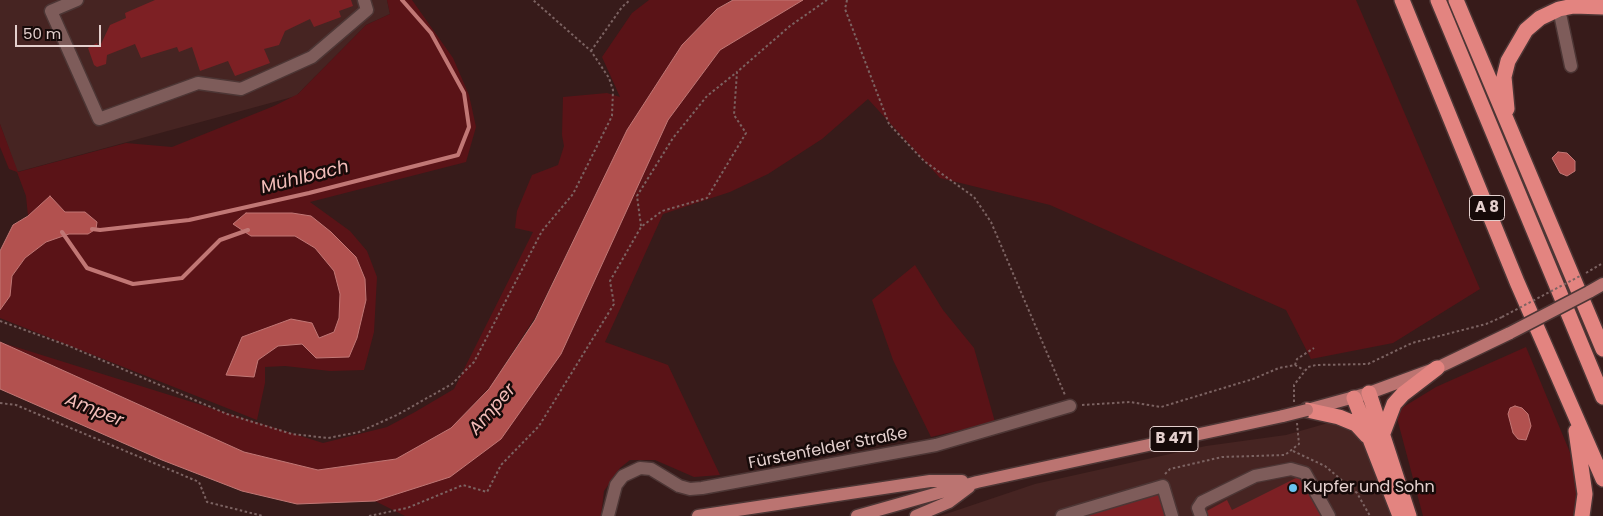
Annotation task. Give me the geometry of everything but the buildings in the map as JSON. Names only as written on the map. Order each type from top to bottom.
[{"type":"highway","name":"A 8","points":[[1402,0],[1573,414],[1603,479]]},
{"type":"highway","name":"A 8","points":[[1438,0],[1603,398]]},
{"type":"highway","points":[[1456,0],[1603,349]]},
{"type":"highway","points":[[1513,138],[1504,92],[1504,77],[1508,60],[1526,30],[1540,18],[1558,9],[1574,6],[1603,8]]},
{"type":"highway","points":[[1383,433],[1394,404],[1403,394],[1437,368]]},
{"type":"highway","points":[[1369,393],[1409,516]]},
{"type":"highway","points":[[1354,398],[1400,516]]},
{"type":"highway","points":[[1307,410],[1339,417],[1356,424],[1366,433],[1372,444]]},
{"type":"highway","points":[[1573,414],[1585,494],[1582,516]]},
{"type":"main road","name":"B 471","points":[[857,516],[977,482],[1283,416],[1354,398],[1437,368],[1510,333],[1603,284]]},
{"type":"main road","points":[[698,516],[930,481],[977,482]]},
{"type":"main road","points":[[916,516],[949,502],[977,482]]},
{"type":"street","points":[[77,0],[51,10],[99,119],[198,83],[241,89],[312,57],[367,10],[364,0]]},
{"type":"street","points":[[1558,9],[1571,66]]},
{"type":"street","name":"Fürstenfelder Straße","points":[[608,516],[616,485],[622,476],[640,468],[651,469],[679,486],[690,489],[702,488],[936,445],[1069,406]]},
{"type":"street","points":[[1201,516],[1198,508],[1202,502],[1255,476],[1291,469],[1305,472],[1329,516]]},
{"type":"street","points":[[1062,516],[1164,486],[1172,516]]},
{"type":"street","points":[[611,501],[617,516]]},
{"type":"path","points":[[0,321],[69,346],[227,414],[292,434],[328,438],[359,432],[397,416],[452,384],[474,362],[542,231],[573,194],[612,116],[614,90],[609,78],[591,52],[532,0]]},
{"type":"path","points":[[591,52],[622,7],[630,0]]},
{"type":"path","points":[[641,227],[638,196],[673,138],[707,96],[790,26],[827,0]]},
{"type":"path","points":[[847,0],[845,9],[889,124],[924,161],[974,197],[991,222],[1069,406],[1100,402],[1130,402],[1161,407],[1253,379],[1279,368],[1295,366],[1304,370]]},
{"type":"path","points":[[369,516],[407,508],[463,485],[487,492],[501,465],[540,426],[614,304],[610,281],[641,227],[662,212],[708,198],[746,133],[734,115],[737,72]]},
{"type":"path","points":[[1502,317],[1603,263]]},
{"type":"path","points":[[1295,366],[1297,359],[1314,348]]},
{"type":"path","points":[[0,403],[16,405],[199,482],[207,502],[263,516]]},
{"type":"path","points":[[1293,451],[1324,466],[1357,493],[1370,516]]},
{"type":"shaded area","points":[[0,0],[387,0],[390,14],[366,25],[296,96],[17,172],[0,124]]},
{"type":"shaded area","points":[[387,0],[412,0],[453,58],[469,95],[476,127],[466,162],[310,202],[350,231],[367,251],[377,277],[374,332],[364,370],[330,371],[285,366],[265,367],[265,383],[257,420],[0,318],[0,310],[10,296],[12,276],[25,258],[46,242],[69,234],[88,234],[85,212],[65,212],[50,197],[28,216],[26,196],[17,172],[9,169],[0,147],[0,124],[18,172],[126,143],[172,147],[274,106],[298,94],[366,25],[390,14]]},
{"type":"shaded area","points":[[649,0],[731,0],[717,9],[682,45],[627,130],[536,316],[490,387],[451,428],[396,459],[318,470],[244,452],[0,342],[323,443],[387,427],[454,389],[533,232],[515,228],[517,211],[532,175],[558,165],[564,146],[562,135],[563,97],[607,93],[620,97],[602,57],[632,13]]},
{"type":"shaded area","points":[[803,0],[1356,0],[1480,289],[1393,343],[1311,359],[1286,310],[1050,205],[940,178],[868,99],[822,139],[768,174],[730,192],[663,214],[605,342],[668,365],[720,475],[694,477],[655,460],[630,460],[620,468],[604,491],[601,516],[405,516],[375,501],[450,477],[561,354],[668,120],[720,50]]},
{"type":"shaded area","points":[[915,265],[943,310],[974,348],[995,422],[931,437],[893,360],[872,300]]},
{"type":"shaded area","points":[[1526,347],[1579,474],[1579,504],[1575,516],[1423,516],[1397,418],[1400,409],[1436,387]]},
{"type":"shaded area","points":[[1335,421],[1365,438],[1397,516],[940,516],[1035,484],[1206,446],[1286,435]]},
{"type":"water","name":"Amper","points":[[733,0],[803,0],[720,50],[668,120],[561,354],[501,439],[450,477],[375,501],[297,504],[242,491],[162,460],[0,389],[0,342],[244,452],[318,470],[396,459],[451,428],[489,389],[535,320],[627,130],[682,45],[717,9]]},
{"type":"water","points":[[1558,152],[1567,153],[1575,161],[1575,171],[1567,176],[1560,173],[1552,158]]},
{"type":"water","points":[[50,196],[65,212],[85,212],[97,222],[96,229],[88,234],[69,234],[46,242],[25,258],[12,276],[10,296],[0,310],[0,251],[13,225],[28,216]]},
{"type":"water","points":[[246,213],[292,213],[311,216],[331,232],[356,257],[365,279],[366,300],[357,338],[349,357],[316,358],[302,344],[278,346],[258,360],[254,377],[226,375],[242,337],[291,319],[312,323],[319,338],[334,332],[339,318],[340,294],[334,271],[315,248],[295,236],[251,236],[233,224]]},
{"type":"water","points":[[1515,406],[1522,408],[1528,414],[1531,426],[1526,440],[1518,439],[1513,433],[1508,414],[1510,408]]},
{"type":"waterway","name":"Mühlbach","points":[[92,229],[100,230],[189,220],[309,193],[458,155],[469,127],[464,93],[431,33],[402,0]]},
{"type":"waterway","points":[[62,232],[87,268],[133,284],[182,278],[220,240],[248,230]]},
{"type":"place","name":"Kupfer und Sohn","points":[[1293,488]]}]
